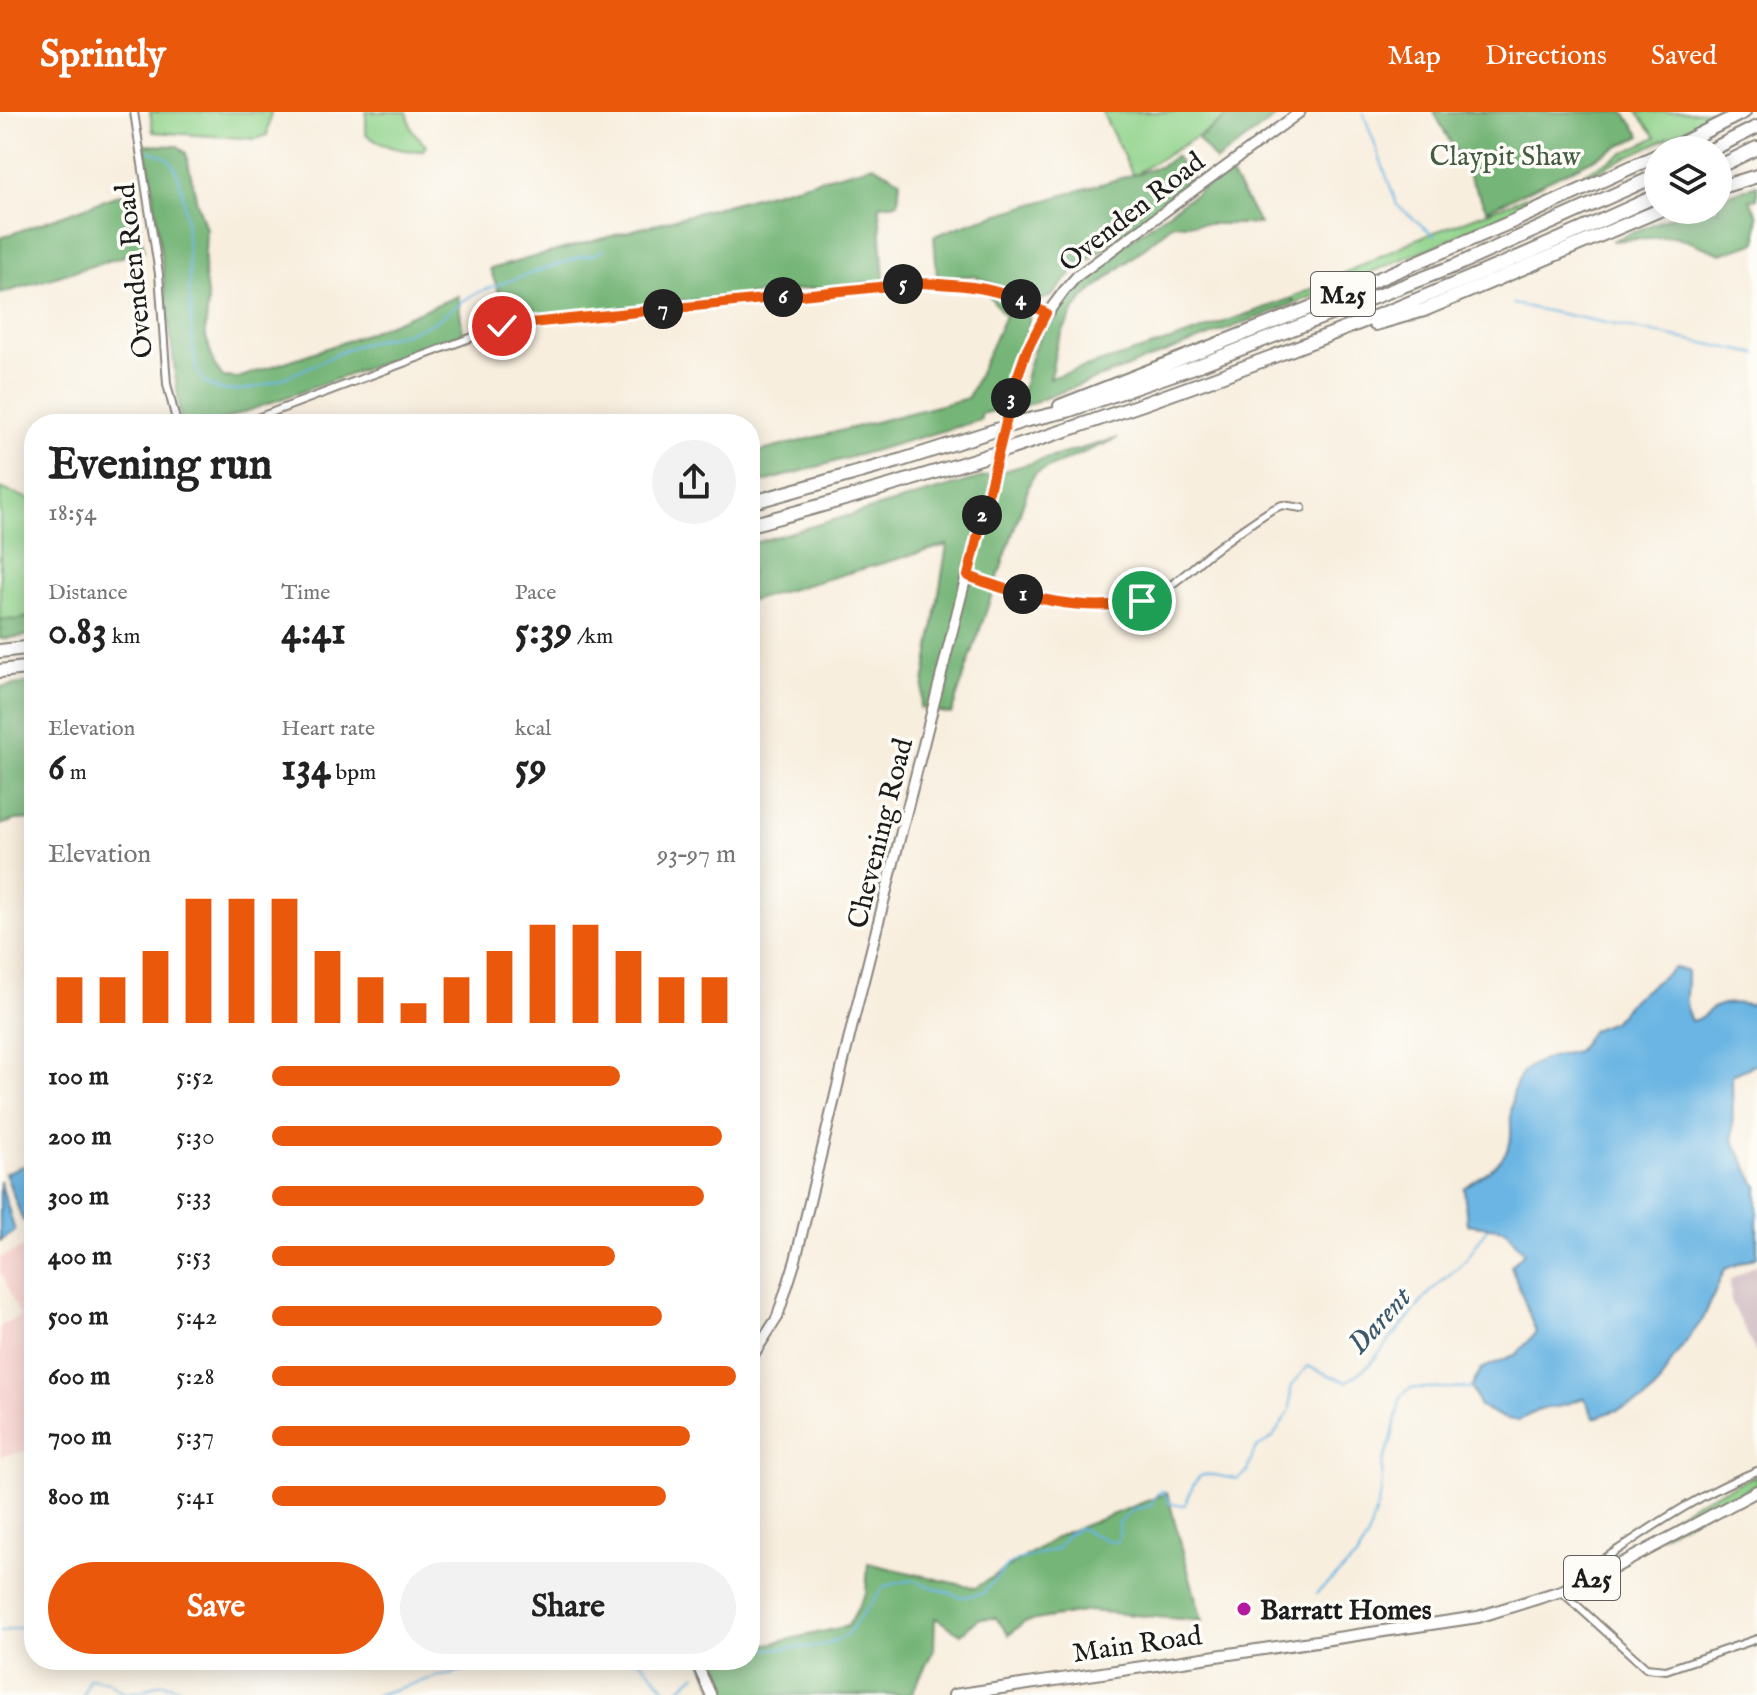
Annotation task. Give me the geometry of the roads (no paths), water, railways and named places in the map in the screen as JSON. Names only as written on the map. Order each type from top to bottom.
[{"type":"highway","points":[[1696,136],[1744,112]]},
{"type":"highway","points":[[1732,140],[1757,127]]},
{"type":"highway","points":[[1732,160],[1757,148]]},
{"type":"highway","name":"M25","points":[[760,500],[1024,421],[1390,275],[1644,161]]},
{"type":"highway","points":[[1732,184],[1757,176]]},
{"type":"highway","name":"M25","points":[[1024,421],[1111,397],[1305,326],[1496,248],[1644,181]]},
{"type":"highway","name":"M25","points":[[760,522],[1048,436],[1169,395],[1333,334],[1487,271],[1644,201]]},
{"type":"highway","name":"M25","points":[[1333,334],[1424,310],[1644,217]]},
{"type":"highway","points":[[0,651],[24,648]]},
{"type":"highway","points":[[0,671],[24,668]]},
{"type":"main road","name":"Ovenden Road","points":[[1046,313],[1069,285],[1095,261],[1300,112]]},
{"type":"main road","name":"Chevening Road","points":[[760,1344],[777,1318],[795,1262],[1008,410],[1027,350],[1046,313]]},
{"type":"main road","name":"Main Road","points":[[954,1695],[1478,1617],[1561,1591],[1608,1571],[1757,1491]]},
{"type":"main road","points":[[700,1670],[711,1695]]},
{"type":"street","name":"Ovenden Road","points":[[134,112],[159,274],[167,384],[174,414]]},
{"type":"street","points":[[268,414],[502,326],[918,283],[968,285],[995,290],[1018,297],[1046,313]]},
{"type":"street","points":[[968,576],[1003,589],[1045,599],[1088,607],[1114,607],[1142,601],[1164,589],[1271,510],[1282,505],[1302,508]]},
{"type":"street","points":[[1757,1471],[1703,1494],[1673,1512],[1577,1576],[1561,1591],[1646,1668],[1666,1670],[1757,1639]]},
{"type":"water","points":[[1674,968],[1687,970],[1686,1002],[1691,1021],[1719,1005],[1751,1005],[1757,1000],[1757,1064],[1732,1075],[1733,1140],[1757,1187],[1757,1256],[1725,1269],[1703,1319],[1673,1359],[1658,1386],[1644,1401],[1594,1418],[1584,1398],[1540,1409],[1518,1421],[1503,1418],[1480,1406],[1471,1388],[1481,1369],[1517,1354],[1536,1332],[1511,1266],[1524,1253],[1505,1229],[1467,1224],[1464,1188],[1490,1170],[1506,1153],[1511,1139],[1512,1098],[1521,1075],[1537,1062],[1577,1051],[1592,1030],[1613,1022],[1633,999]]},
{"type":"water","points":[[24,1166],[23,1221],[5,1173]]},
{"type":"water","points":[[0,1181],[15,1231],[0,1241]]},
{"type":"waterway","points":[[1363,112],[1397,205],[1435,236]]},
{"type":"waterway","points":[[150,151],[169,160],[178,177],[186,224],[197,372],[204,381],[218,389],[235,390],[276,381],[350,348],[426,325],[477,293],[604,249]]},
{"type":"waterway","points":[[1513,304],[1757,354]]},
{"type":"waterway","name":"Darent","points":[[760,1649],[823,1646],[846,1636],[884,1586],[913,1580],[961,1597],[982,1594],[1007,1566],[1017,1560],[1057,1549],[1068,1534],[1079,1528],[1118,1542],[1119,1523],[1133,1509],[1150,1506],[1157,1494],[1163,1491],[1170,1504],[1185,1505],[1198,1478],[1215,1475],[1237,1479],[1247,1472],[1255,1449],[1273,1437],[1290,1410],[1291,1387],[1307,1366],[1346,1382],[1369,1365],[1431,1291],[1467,1259],[1487,1228]]},
{"type":"waterway","points":[[1316,1594],[1356,1558],[1367,1539],[1381,1494],[1383,1461],[1391,1442],[1401,1396],[1410,1388],[1471,1388]]},
{"type":"waterway","points":[[0,1632],[24,1626]]},
{"type":"waterway","name":"Darent","points":[[376,1695],[462,1670]]},
{"type":"waterway","name":"Darent","points":[[649,1670],[672,1695]]},
{"type":"waterway","name":"Darent","points":[[673,1695],[696,1674]]},
{"type":"waterway","name":"Darent","points":[[83,1695],[89,1678],[107,1681],[124,1693],[138,1692],[163,1683],[200,1695]]},
{"type":"place","name":"Barratt Homes","points":[[1244,1609]]},
{"type":"park label","name":"Claypit Shaw","points":[[1505,155]]}]
